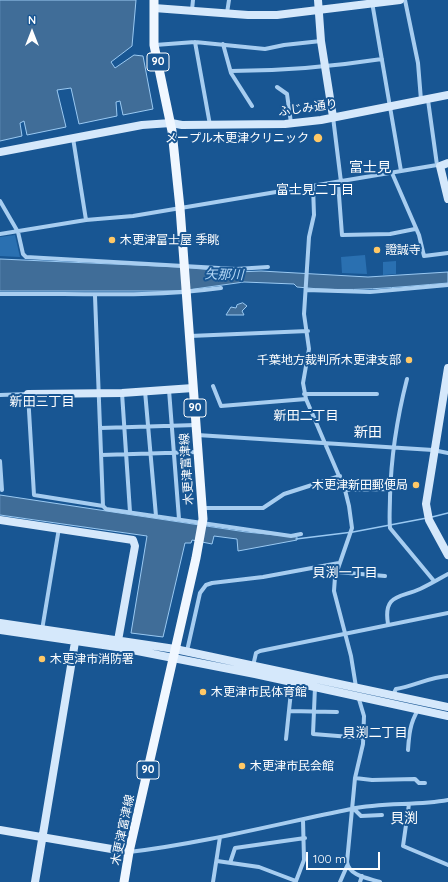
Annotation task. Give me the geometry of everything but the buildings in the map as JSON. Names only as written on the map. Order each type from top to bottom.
[{"type":"main road","name":"木更津富津線","points":[[124,882],[129,852],[203,523],[180,208],[170,123],[154,45],[154,4]]},
{"type":"street","points":[[192,10],[193,0]]},
{"type":"street","points":[[227,13],[229,0]]},
{"type":"street","points":[[318,0],[321,41],[333,117],[340,182],[342,235],[390,234],[416,230]]},
{"type":"street","points":[[154,4],[192,10],[248,15],[277,15],[318,11],[372,2],[400,0]]},
{"type":"street","points":[[405,0],[425,100],[442,165],[448,199]]},
{"type":"street","points":[[372,2],[401,171]]},
{"type":"street","points":[[154,45],[195,42],[265,49],[284,45],[321,41]]},
{"type":"street","points":[[195,42],[210,125]]},
{"type":"street","points":[[223,44],[231,71],[252,106]]},
{"type":"street","points":[[231,71],[277,71],[325,67],[382,59]]},
{"type":"street","points":[[278,87],[287,94],[291,124]]},
{"type":"street","name":"ふじみ通り","points":[[0,152],[142,124],[291,124],[390,107],[448,95]]},
{"type":"street","points":[[73,138],[86,220]]},
{"type":"street","points":[[0,234],[86,220],[133,216],[392,172],[442,165]]},
{"type":"street","points":[[392,172],[416,230],[424,256],[448,253]]},
{"type":"street","points":[[313,186],[314,215],[309,238],[304,314],[308,331],[309,349],[303,383],[305,397],[345,490],[352,528],[336,572],[334,591],[351,656],[358,696],[364,716],[364,738],[355,778],[347,865],[340,882]]},
{"type":"street","points":[[0,201],[18,232],[23,254],[26,257],[236,269],[253,267],[268,268]]},
{"type":"street","points":[[306,290],[363,292],[448,285]]},
{"type":"street","points":[[0,294],[95,296],[187,293],[221,288]]},
{"type":"street","points":[[95,296],[103,506]]},
{"type":"street","points":[[190,336],[308,331]]},
{"type":"street","points":[[448,368],[433,450],[427,494],[428,517],[448,556]]},
{"type":"street","points":[[407,379],[398,415],[390,489],[389,523],[390,528],[434,581]]},
{"type":"street","points":[[213,386],[221,406],[305,397],[378,394]]},
{"type":"street","points":[[0,395],[122,393],[193,388]]},
{"type":"street","points":[[169,390],[178,519]]},
{"type":"street","points":[[145,391],[156,516]]},
{"type":"street","points":[[122,393],[130,512]]},
{"type":"street","points":[[28,394],[34,496],[103,506],[106,509],[291,536],[301,534]]},
{"type":"street","points":[[100,428],[196,425]]},
{"type":"street","points":[[197,435],[394,447],[433,450],[448,453]]},
{"type":"street","points":[[101,455],[198,452]]},
{"type":"street","points":[[0,461],[2,490]]},
{"type":"street","points":[[202,508],[263,508],[284,494],[340,476]]},
{"type":"street","points":[[345,490],[390,489]]},
{"type":"street","points":[[0,520],[130,539],[135,543],[117,644]]},
{"type":"street","points":[[42,633],[59,528]]},
{"type":"street","points":[[186,651],[200,593],[206,585],[263,577],[339,563]]},
{"type":"street","points":[[336,572],[385,576]]},
{"type":"street","points":[[388,624],[387,614],[394,599],[398,596],[420,589],[448,574]]},
{"type":"street","points":[[253,666],[256,653],[260,650],[448,613]]},
{"type":"street","points":[[0,622],[42,633]]},
{"type":"street","points":[[0,630],[42,633],[117,644],[175,649],[356,686],[448,707]]},
{"type":"street","points":[[35,882],[76,638]]},
{"type":"street","points":[[117,644],[172,658],[448,716]]},
{"type":"street","points":[[393,694],[396,689],[410,687],[433,678],[448,676]]},
{"type":"street","points":[[286,739],[292,682]]},
{"type":"street","points":[[314,687],[314,734],[364,738]]},
{"type":"street","points":[[408,750],[409,728],[418,710]]},
{"type":"street","points":[[289,711],[337,712]]},
{"type":"street","points":[[355,778],[372,780],[415,779],[419,783],[425,783]]},
{"type":"street","points":[[0,830],[129,852],[220,837],[353,808],[430,803],[448,800]]},
{"type":"street","points":[[409,804],[403,846],[448,865]]},
{"type":"street","points":[[353,808],[360,816],[382,815]]},
{"type":"street","points":[[216,861],[259,867],[296,881],[304,860],[305,838],[303,820]]},
{"type":"street","points":[[213,882],[220,837]]},
{"type":"street","points":[[230,863],[235,848],[305,838]]},
{"type":"street","points":[[347,865],[351,872],[380,882]]},
{"type":"street","points":[[360,882],[362,876]]},
{"type":"shaded area","points":[[15,235],[20,257],[0,256],[0,237]]},
{"type":"shaded area","points":[[365,255],[367,274],[342,273],[341,257]]},
{"type":"shaded area","points":[[396,261],[396,274],[383,275],[383,262]]},
{"type":"water","points":[[0,0],[136,0],[132,46],[111,62],[115,68],[134,55],[143,56],[153,109],[123,115],[120,101],[116,102],[117,116],[79,124],[71,88],[57,90],[66,127],[27,135],[24,121],[20,123],[22,136],[0,141]]},
{"type":"water","name":"矢那川","points":[[0,259],[179,267],[237,272],[261,271],[368,277],[448,272],[448,283],[391,288],[316,289],[297,287],[294,284],[244,282],[180,291],[0,291]]},
{"type":"water","points":[[243,303],[247,306],[242,311],[244,315],[226,315],[231,307],[236,308],[237,305]]},
{"type":"water","points":[[0,495],[246,532],[297,537],[297,540],[238,551],[237,539],[214,536],[212,544],[192,540],[191,543],[185,543],[163,637],[131,633],[147,536],[0,515]]},
{"type":"waterway","points":[[432,517],[448,513]]},
{"type":"waterway","points":[[296,539],[353,532],[427,518]]},
{"type":"place","name":"メープル木更津クリニック","points":[[318,138]]},
{"type":"place","name":"木更津富士屋 季眺","points":[[112,240]]},
{"type":"place","name":"證誠寺","points":[[377,250]]},
{"type":"place","name":"千葉地方裁判所木更津支部","points":[[409,360]]},
{"type":"place","name":"木更津新田郵便局","points":[[416,485]]},
{"type":"place","name":"木更津市消防署","points":[[42,659]]},
{"type":"place","name":"木更津市民体育館","points":[[203,692]]},
{"type":"place","name":"木更津市民会館","points":[[242,766]]},
{"type":"district","name":"富士見","points":[[370,168]]},
{"type":"district","name":"富士見二丁目","points":[[315,190]]},
{"type":"district","name":"新田三丁目","points":[[42,402]]},
{"type":"district","name":"新田二丁目","points":[[306,416]]},
{"type":"district","name":"新田","points":[[368,433]]},
{"type":"district","name":"貝渕一丁目","points":[[345,573]]},
{"type":"district","name":"貝渕二丁目","points":[[375,733]]},
{"type":"district","name":"貝渕","points":[[404,819]]}]
